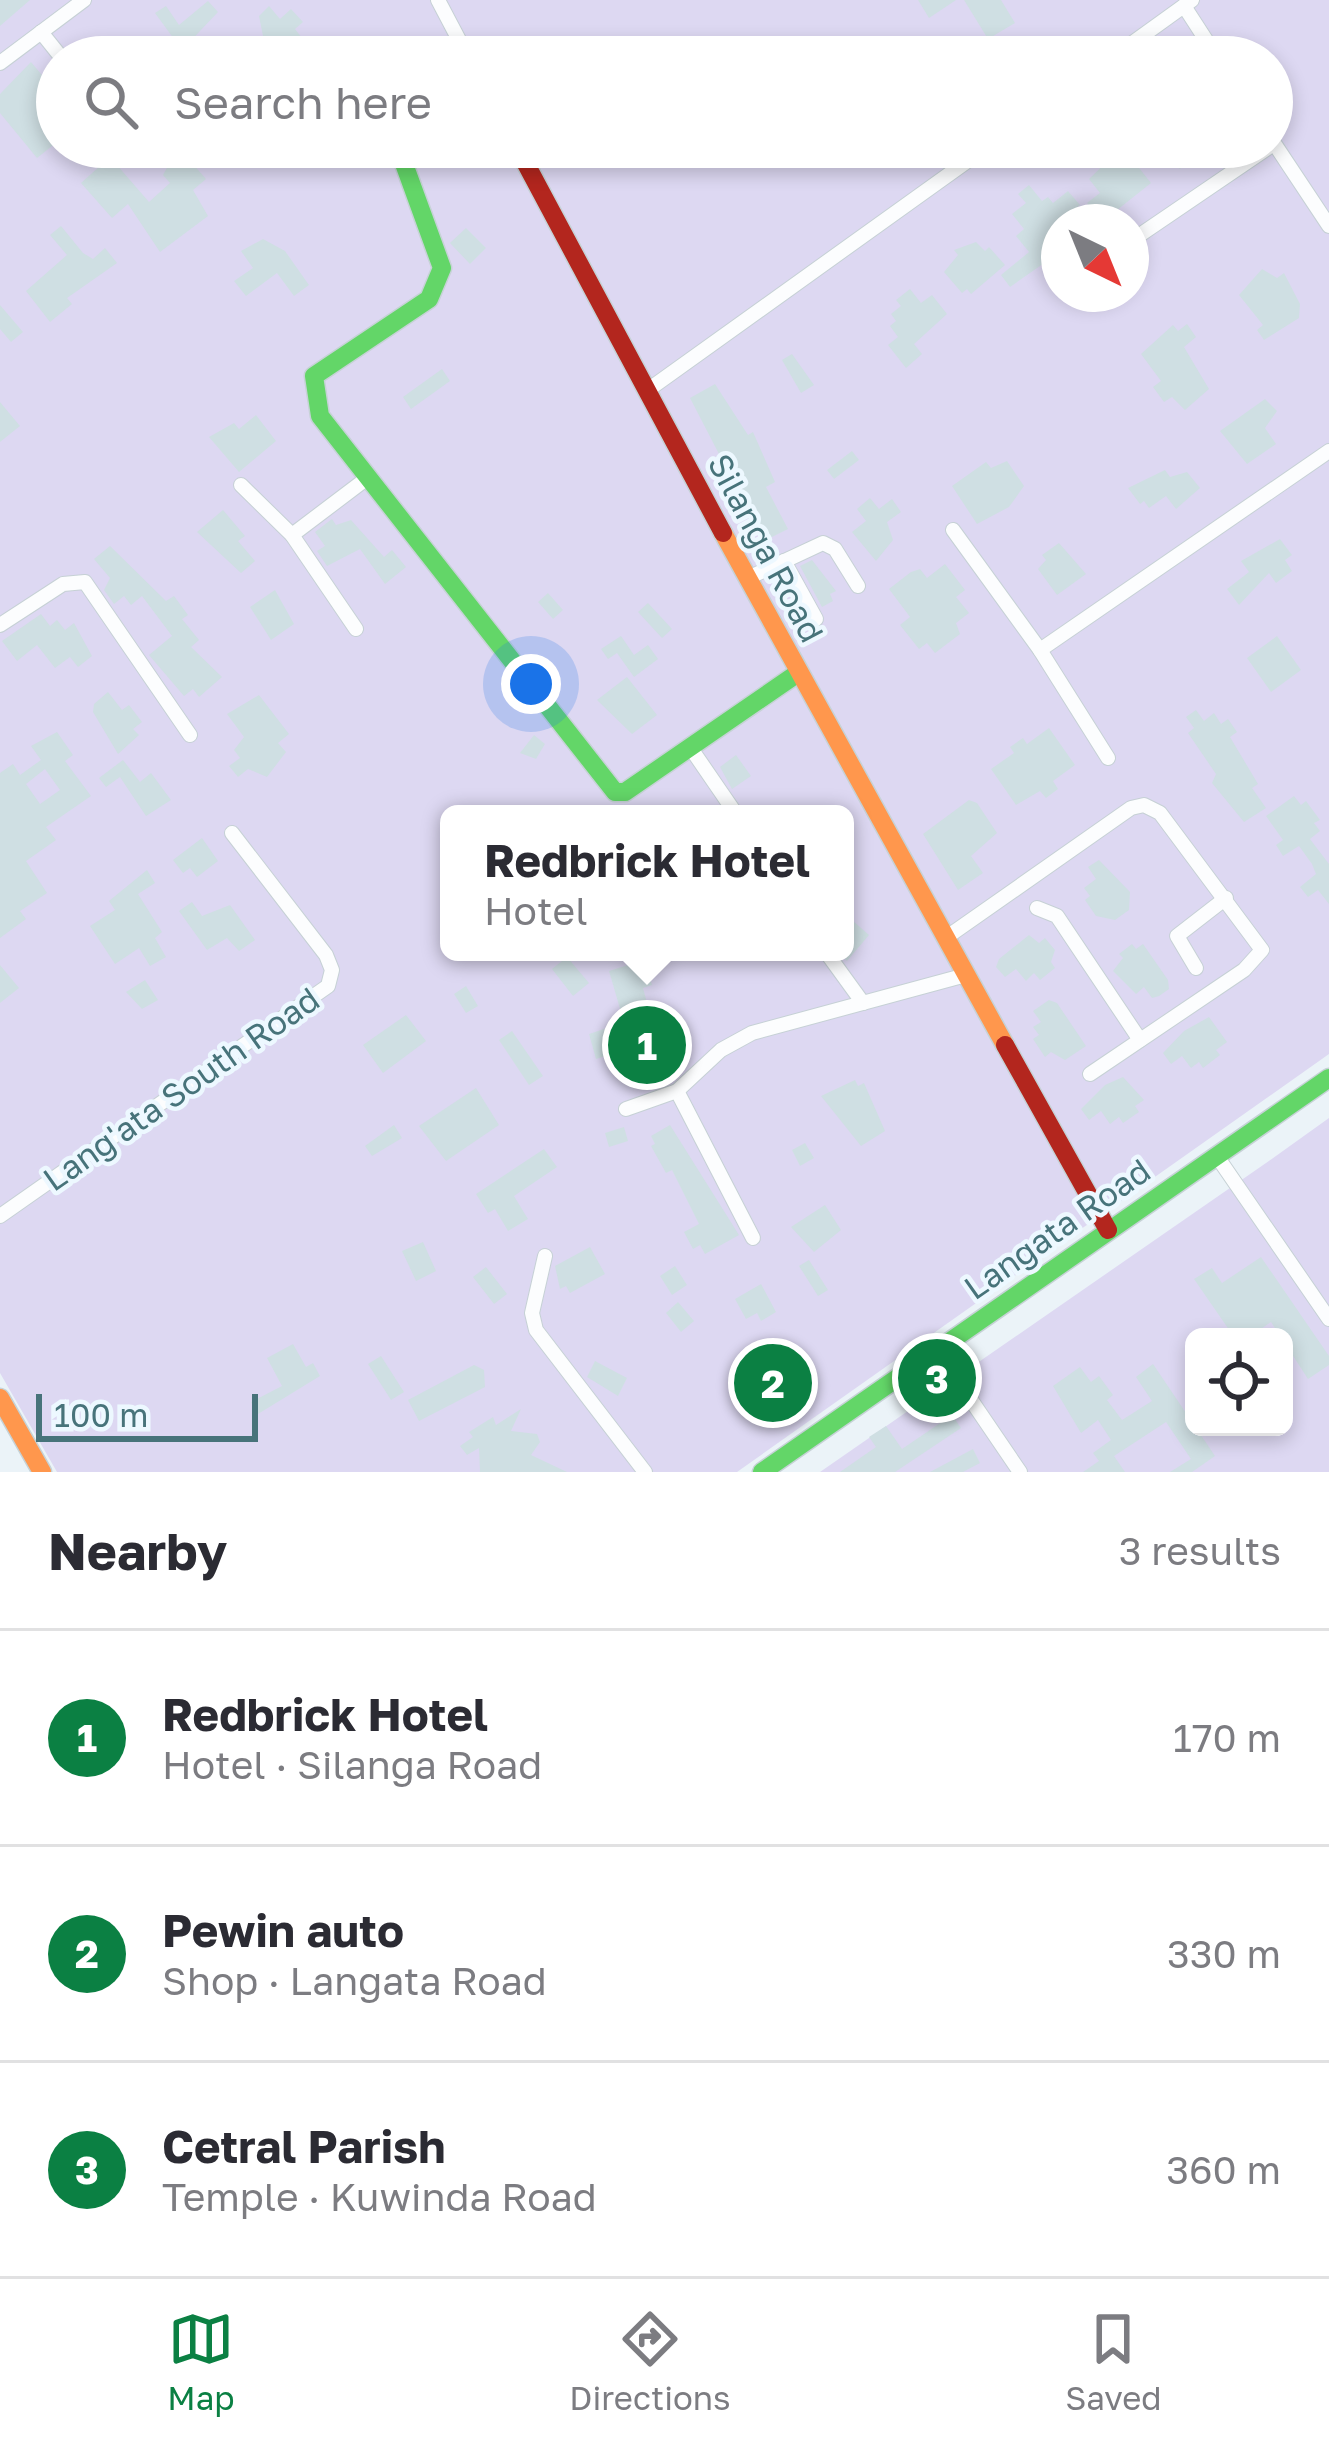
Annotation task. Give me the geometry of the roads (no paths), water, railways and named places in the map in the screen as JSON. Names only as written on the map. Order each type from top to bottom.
[{"type":"street","points":[[0,63],[84,0]]},
{"type":"street","points":[[438,0],[458,36]]},
{"type":"street","points":[[1142,36],[1188,3],[1206,36]]},
{"type":"street","points":[[41,32],[44,36]]},
{"type":"street","points":[[406,168],[442,268],[438,287],[314,376],[320,416],[366,479],[608,787],[626,792],[798,673]]},
{"type":"street","name":"Silanga Road","points":[[528,168],[798,673],[1108,1230]]},
{"type":"street","points":[[648,390],[958,168]]},
{"type":"street","points":[[1149,229],[1237,168]]},
{"type":"street","points":[[1289,168],[1329,226]]},
{"type":"street","points":[[1040,650],[1329,451]]},
{"type":"street","points":[[292,535],[366,479]]},
{"type":"street","points":[[241,485],[292,535],[356,629]]},
{"type":"street","points":[[953,530],[1040,650],[1108,758]]},
{"type":"street","points":[[748,578],[828,544],[858,586]]},
{"type":"street","points":[[784,561],[816,619]]},
{"type":"street","points":[[0,625],[63,584],[85,582],[190,735]]},
{"type":"street","points":[[690,747],[730,805]]},
{"type":"street","points":[[946,937],[1139,805],[1160,813],[1259,939],[1262,950],[1255,961],[1090,1074]]},
{"type":"street","name":"Lang'ata South Road","points":[[0,1216],[328,986],[332,970],[326,955],[232,833]]},
{"type":"street","points":[[1196,968],[1177,936],[1226,898]]},
{"type":"street","points":[[1037,908],[1058,916],[1140,1040]]},
{"type":"street","points":[[833,961],[863,1003]]},
{"type":"street","points":[[626,1109],[677,1091],[721,1050],[752,1033],[967,975]]},
{"type":"street","name":"Langata Road","points":[[762,1472],[1329,1078]]},
{"type":"street","points":[[677,1091],[754,1238]]},
{"type":"street","points":[[1216,1154],[1329,1319]]},
{"type":"street","points":[[545,1256],[532,1313],[536,1330],[645,1472]]},
{"type":"street","points":[[937,1350],[1019,1472]]},
{"type":"street","points":[[0,1398],[42,1472]]},
{"type":"place","name":"Redbrick Hotel","points":[[647,1045]]},
{"type":"place","name":"Cetral Parish","points":[[937,1378]]},
{"type":"place","name":"Pewin auto","points":[[773,1383]]}]
